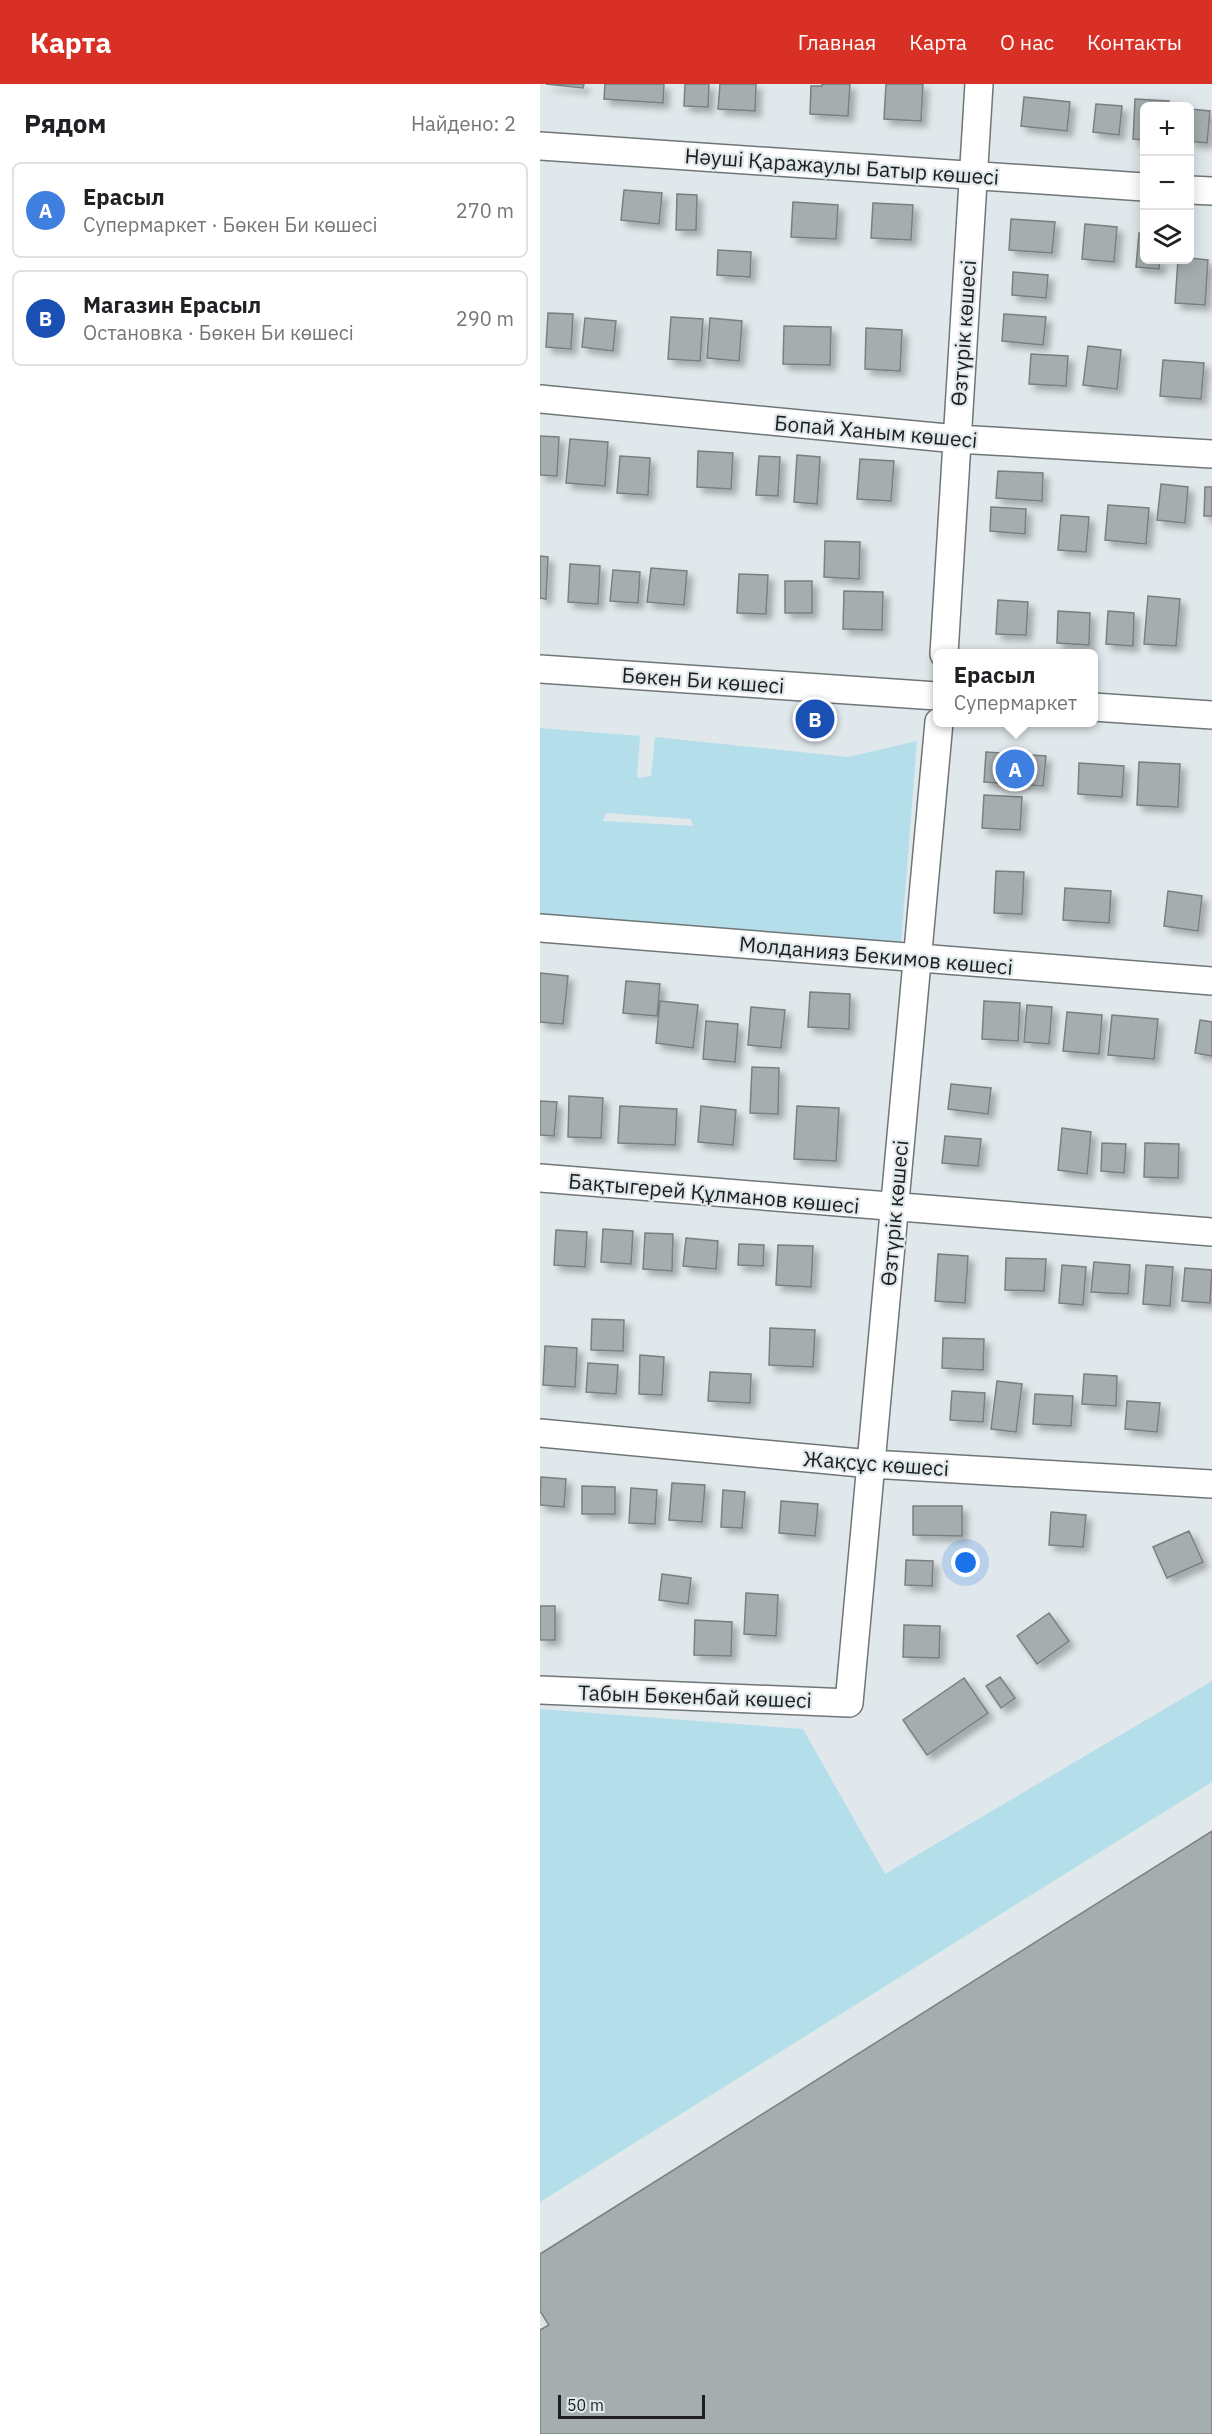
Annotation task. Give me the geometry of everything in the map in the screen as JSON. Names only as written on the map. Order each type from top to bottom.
[{"type":"street","name":"Өзтүрік көшесі","points":[[944,649],[979,84]]},
{"type":"street","name":"Нәуші Қаражаулы Батыр көшесі","points":[[540,146],[1140,187]]},
{"type":"street","points":[[1194,190],[1212,192]]},
{"type":"street","name":"Бопай Ханым көшесі","points":[[540,399],[957,439],[1212,454]]},
{"type":"street","name":"Бөкен Би көшесі","points":[[540,669],[933,696]]},
{"type":"street","points":[[1098,707],[1212,715]]},
{"type":"street","name":"Өзтүрік көшесі","points":[[849,1703],[939,727]]},
{"type":"street","name":"Молданияз Бекимов көшесі","points":[[540,928],[1212,981]]},
{"type":"street","name":"Бақтыгерей Құлманов көшесі","points":[[540,1178],[1212,1232]]},
{"type":"street","name":"Жақсұс көшесі","points":[[540,1433],[871,1464],[1212,1484]]},
{"type":"street","name":"Табын Бөкенбай көшесі","points":[[540,1690],[849,1703]]},
{"type":"shaded area","points":[[540,728],[640,736],[637,778],[651,776],[655,737],[848,757],[917,741],[901,944],[540,916]],"holes":[[[606,813],[691,819],[693,826],[603,821]]]},
{"type":"shaded area","points":[[1212,1681],[1212,1782],[540,2202],[540,1709],[803,1729],[885,1874]]},
{"type":"building","points":[[546,84],[584,84],[583,88]]},
{"type":"building","points":[[605,84],[664,84],[663,103],[604,99]]},
{"type":"building","points":[[685,84],[709,84],[708,107],[684,106]]},
{"type":"building","points":[[720,84],[756,84],[755,111],[718,109]]},
{"type":"building","points":[[822,84],[850,84],[848,116],[810,114],[811,86],[822,86]]},
{"type":"building","points":[[886,84],[923,84],[921,121],[884,119]]},
{"type":"building","points":[[1024,97],[1070,102],[1067,131],[1021,126]]},
{"type":"building","points":[[1135,99],[1169,101],[1140,102],[1140,140],[1133,139]]},
{"type":"building","points":[[1096,104],[1122,106],[1119,135],[1093,132]]},
{"type":"building","points":[[1194,109],[1210,111],[1207,143],[1194,141]]},
{"type":"building","points":[[624,190],[662,193],[659,224],[621,220]]},
{"type":"building","points":[[677,194],[697,195],[696,230],[676,230]]},
{"type":"building","points":[[793,202],[838,205],[836,239],[791,237]]},
{"type":"building","points":[[873,203],[913,205],[911,240],[871,238]]},
{"type":"building","points":[[1011,219],[1055,222],[1052,253],[1009,250]]},
{"type":"building","points":[[1085,224],[1117,227],[1114,262],[1082,259]]},
{"type":"building","points":[[1140,233],[1140,264],[1160,264],[1159,269],[1136,267]]},
{"type":"building","points":[[718,250],[751,252],[750,277],[717,275]]},
{"type":"building","points":[[1194,258],[1208,260],[1205,305],[1175,303],[1178,264],[1194,264]]},
{"type":"building","points":[[1013,272],[1048,275],[1046,298],[1012,295]]},
{"type":"building","points":[[548,313],[573,314],[571,349],[546,347]]},
{"type":"building","points":[[1004,314],[1046,317],[1043,345],[1002,341]]},
{"type":"building","points":[[671,317],[703,319],[700,361],[668,359]]},
{"type":"building","points":[[585,318],[616,321],[613,351],[582,347]]},
{"type":"building","points":[[710,318],[742,321],[739,361],[707,358]]},
{"type":"building","points":[[784,326],[831,327],[830,365],[783,364]]},
{"type":"building","points":[[866,328],[902,330],[900,371],[865,369]]},
{"type":"building","points":[[1088,346],[1121,350],[1117,389],[1083,385]]},
{"type":"building","points":[[1031,354],[1068,356],[1066,386],[1029,384]]},
{"type":"building","points":[[1163,360],[1204,363],[1201,399],[1160,396]]},
{"type":"building","points":[[540,436],[559,437],[557,476],[540,475]]},
{"type":"building","points":[[570,439],[608,442],[605,486],[566,483]]},
{"type":"building","points":[[698,451],[733,453],[731,489],[697,487]]},
{"type":"building","points":[[797,455],[820,457],[817,504],[794,502]]},
{"type":"building","points":[[620,456],[650,458],[648,495],[617,493]]},
{"type":"building","points":[[759,456],[780,457],[778,496],[756,495]]},
{"type":"building","points":[[860,459],[894,461],[891,501],[857,499]]},
{"type":"building","points":[[998,471],[1043,473],[1042,501],[996,498]]},
{"type":"building","points":[[1161,484],[1188,487],[1185,523],[1157,520]]},
{"type":"building","points":[[1205,487],[1212,487],[1212,516],[1204,516]]},
{"type":"building","points":[[1108,505],[1149,508],[1146,544],[1105,540]]},
{"type":"building","points":[[991,507],[1026,509],[1025,534],[990,531]]},
{"type":"building","points":[[1061,515],[1089,517],[1086,552],[1058,550]]},
{"type":"building","points":[[825,541],[860,542],[859,579],[824,577]]},
{"type":"building","points":[[540,556],[548,557],[546,599],[540,598]]},
{"type":"building","points":[[570,564],[600,566],[598,604],[568,602]]},
{"type":"building","points":[[651,568],[687,571],[684,605],[647,602]]},
{"type":"building","points":[[613,570],[640,572],[638,603],[610,601]]},
{"type":"building","points":[[739,574],[768,575],[766,614],[737,613]]},
{"type":"building","points":[[785,581],[812,581],[812,613],[785,613]]},
{"type":"building","points":[[844,591],[883,592],[882,630],[843,629]]},
{"type":"building","points":[[1148,596],[1180,599],[1176,646],[1144,644]]},
{"type":"building","points":[[998,600],[1028,602],[1026,635],[996,634]]},
{"type":"building","points":[[1058,611],[1090,613],[1089,645],[1057,643]]},
{"type":"building","points":[[1108,611],[1134,613],[1133,646],[1106,644]]},
{"type":"building","points":[[986,752],[1046,756],[1043,786],[984,782]]},
{"type":"building","points":[[1139,762],[1180,764],[1178,807],[1137,805]]},
{"type":"building","points":[[1079,763],[1124,766],[1122,797],[1078,794]]},
{"type":"building","points":[[984,795],[1022,797],[1020,830],[982,828]]},
{"type":"building","points":[[996,871],[1024,872],[1022,914],[994,913]]},
{"type":"building","points":[[1065,888],[1111,891],[1109,923],[1063,920]]},
{"type":"building","points":[[1168,891],[1202,896],[1198,931],[1164,926]]},
{"type":"building","points":[[540,973],[568,976],[563,1024],[540,1022]]},
{"type":"building","points":[[626,981],[660,984],[657,1016],[623,1013]]},
{"type":"building","points":[[810,992],[850,994],[849,1029],[808,1027]]},
{"type":"building","points":[[660,1001],[698,1005],[693,1048],[656,1043]]},
{"type":"building","points":[[984,1001],[1020,1003],[1018,1041],[982,1039]]},
{"type":"building","points":[[1027,1005],[1052,1007],[1049,1044],[1024,1042]]},
{"type":"building","points":[[751,1007],[785,1010],[781,1048],[748,1045]]},
{"type":"building","points":[[1067,1012],[1102,1015],[1099,1054],[1063,1051]]},
{"type":"building","points":[[1112,1015],[1158,1019],[1154,1059],[1108,1055]]},
{"type":"building","points":[[1200,1020],[1212,1022],[1212,1056],[1195,1053]]},
{"type":"building","points":[[706,1021],[738,1024],[735,1062],[703,1059]]},
{"type":"building","points":[[752,1067],[779,1068],[778,1114],[750,1113]]},
{"type":"building","points":[[951,1084],[991,1088],[988,1114],[948,1109]]},
{"type":"building","points":[[569,1096],[603,1098],[601,1138],[568,1137]]},
{"type":"building","points":[[540,1101],[557,1102],[554,1136],[540,1135]]},
{"type":"building","points":[[620,1106],[677,1109],[675,1145],[618,1143]]},
{"type":"building","points":[[701,1106],[736,1110],[733,1145],[698,1142]]},
{"type":"building","points":[[797,1106],[839,1108],[836,1161],[794,1159]]},
{"type":"building","points":[[1062,1128],[1091,1132],[1087,1174],[1058,1170]]},
{"type":"building","points":[[945,1136],[981,1139],[978,1166],[942,1163]]},
{"type":"building","points":[[1102,1143],[1126,1144],[1124,1173],[1101,1171]]},
{"type":"building","points":[[1145,1143],[1179,1144],[1178,1178],[1144,1177]]},
{"type":"building","points":[[603,1229],[633,1231],[631,1264],[601,1262]]},
{"type":"building","points":[[556,1230],[587,1232],[585,1267],[554,1265]]},
{"type":"building","points":[[645,1233],[673,1234],[672,1271],[643,1269]]},
{"type":"building","points":[[686,1238],[718,1241],[716,1269],[683,1266]]},
{"type":"building","points":[[739,1244],[764,1245],[763,1266],[738,1265]]},
{"type":"building","points":[[778,1245],[813,1246],[811,1287],[776,1285]]},
{"type":"building","points":[[938,1254],[968,1256],[965,1303],[935,1301]]},
{"type":"building","points":[[1006,1258],[1046,1259],[1044,1291],[1005,1290]]},
{"type":"building","points":[[1094,1262],[1130,1265],[1128,1294],[1091,1292]]},
{"type":"building","points":[[1062,1265],[1086,1267],[1083,1305],[1059,1303]]},
{"type":"building","points":[[1146,1265],[1173,1267],[1170,1306],[1143,1304]]},
{"type":"building","points":[[1185,1268],[1212,1270],[1210,1303],[1182,1301]]},
{"type":"building","points":[[592,1319],[624,1320],[623,1351],[591,1350]]},
{"type":"building","points":[[770,1328],[815,1330],[813,1367],[769,1365]]},
{"type":"building","points":[[943,1338],[984,1339],[983,1370],[942,1368]]},
{"type":"building","points":[[545,1346],[577,1348],[575,1387],[543,1385]]},
{"type":"building","points":[[640,1355],[664,1357],[662,1395],[639,1394]]},
{"type":"building","points":[[588,1363],[618,1365],[616,1394],[586,1392]]},
{"type":"building","points":[[710,1372],[751,1374],[750,1403],[708,1401]]},
{"type":"building","points":[[1084,1374],[1117,1376],[1116,1406],[1082,1404]]},
{"type":"building","points":[[997,1381],[1022,1384],[1016,1432],[991,1429]]},
{"type":"building","points":[[952,1391],[985,1393],[983,1422],[950,1420]]},
{"type":"building","points":[[1035,1394],[1073,1396],[1071,1426],[1033,1424]]},
{"type":"building","points":[[1127,1401],[1160,1403],[1157,1432],[1125,1429]]},
{"type":"building","points":[[541,1477],[566,1479],[564,1507],[540,1505]]},
{"type":"building","points":[[672,1483],[705,1485],[702,1522],[669,1520]]},
{"type":"building","points":[[582,1486],[615,1487],[615,1514],[582,1514]]},
{"type":"building","points":[[631,1488],[657,1490],[655,1524],[629,1523]]},
{"type":"building","points":[[723,1490],[745,1492],[742,1528],[721,1527]]},
{"type":"building","points":[[781,1501],[818,1504],[815,1536],[779,1533]]},
{"type":"building","points":[[913,1506],[962,1506],[962,1536],[913,1535]]},
{"type":"building","points":[[1051,1512],[1086,1515],[1083,1547],[1049,1545]]},
{"type":"building","points":[[1189,1531],[1203,1562],[1167,1578],[1153,1547]]},
{"type":"building","points":[[906,1560],[933,1561],[932,1586],[905,1585]]},
{"type":"building","points":[[662,1574],[691,1578],[688,1604],[659,1600]]},
{"type":"building","points":[[746,1593],[778,1595],[776,1636],[744,1634]]},
{"type":"building","points":[[540,1606],[555,1606],[555,1640],[540,1640]]},
{"type":"building","points":[[1049,1613],[1069,1641],[1037,1664],[1017,1636]]},
{"type":"building","points":[[695,1620],[732,1622],[731,1656],[694,1655]]},
{"type":"building","points":[[904,1625],[940,1626],[939,1658],[903,1657]]},
{"type":"building","points":[[1000,1677],[1015,1698],[1001,1708],[986,1686]]},
{"type":"building","points":[[964,1678],[988,1713],[927,1755],[903,1720]]},
{"type":"building","points":[[1212,1831],[1212,2434],[540,2434],[540,2330],[549,2325],[540,2311],[540,2254]]},
{"type":"place","name":"Магазин Ерасыл","points":[[815,719]]},
{"type":"place","name":"Ерасыл","points":[[1015,769]]}]
